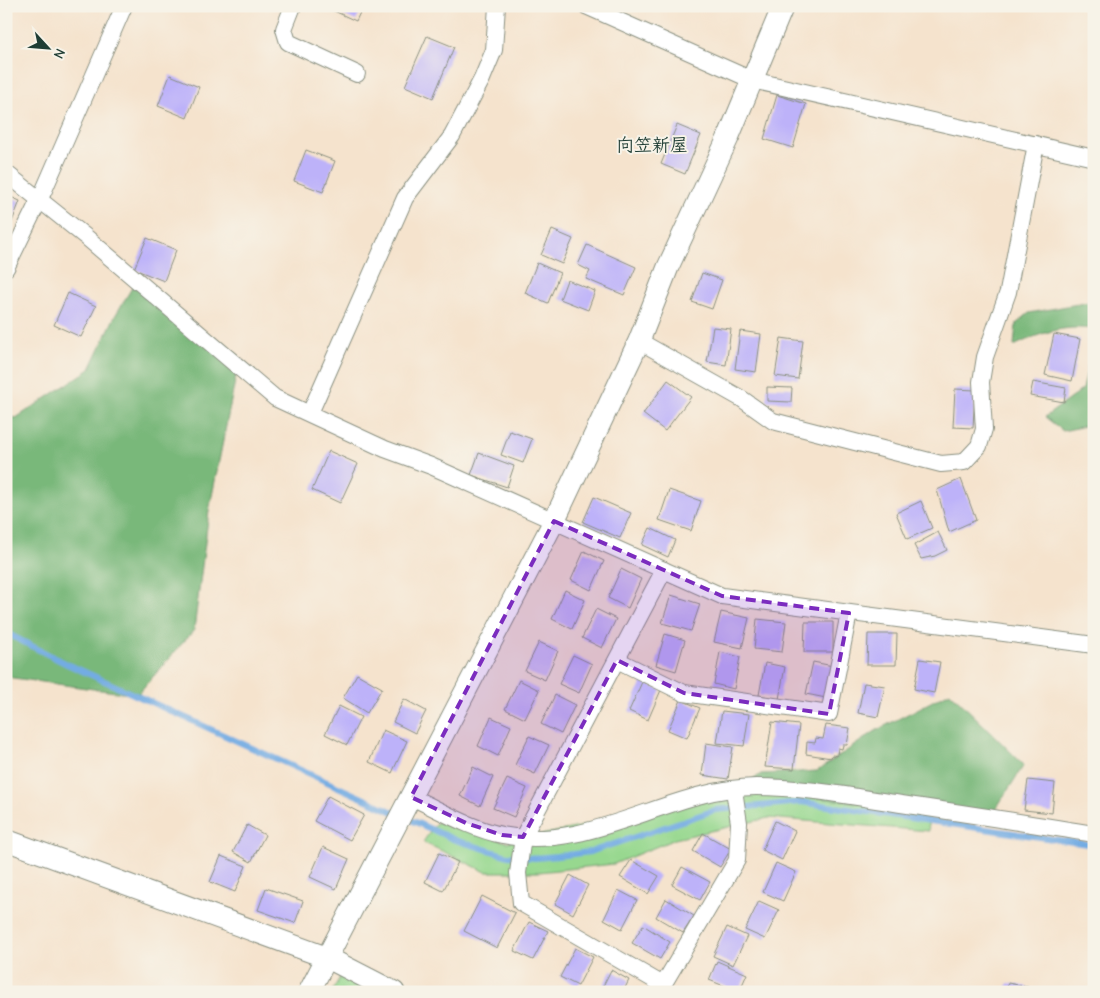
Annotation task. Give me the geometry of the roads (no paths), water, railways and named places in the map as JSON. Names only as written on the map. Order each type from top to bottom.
[{"type":"street","points":[[6,268],[40,201],[124,6]]},
{"type":"street","points":[[293,6],[284,29],[288,42],[357,74]]},
{"type":"street","points":[[310,413],[405,198],[452,136],[482,79],[494,50],[497,6]]},
{"type":"street","points":[[586,6],[752,80],[1094,158]]},
{"type":"street","points":[[309,992],[554,521],[639,341],[668,267],[728,138],[783,6]]},
{"type":"street","points":[[639,341],[742,399],[773,421],[941,464],[964,462],[979,446],[984,429],[981,382],[985,357],[1008,292],[1036,144]]},
{"type":"street","points":[[6,173],[86,237],[275,398],[385,450],[431,466],[722,596],[1094,646]]},
{"type":"street","points":[[664,570],[523,837],[518,874],[521,903],[663,985],[738,860],[739,823],[734,790]]},
{"type":"street","points":[[617,660],[684,693],[830,714],[848,613]]},
{"type":"street","points":[[411,797],[466,822],[502,835],[523,837],[581,834],[707,793],[755,787],[807,790],[1094,834]]},
{"type":"street","points":[[6,840],[328,958],[394,992]]},
{"type":"waterway","points":[[6,633],[67,664],[455,840],[508,856],[535,858],[590,852],[715,810],[801,802],[1094,845]]},
{"type":"district","name":"向笠新屋","points":[[652,145]]}]
